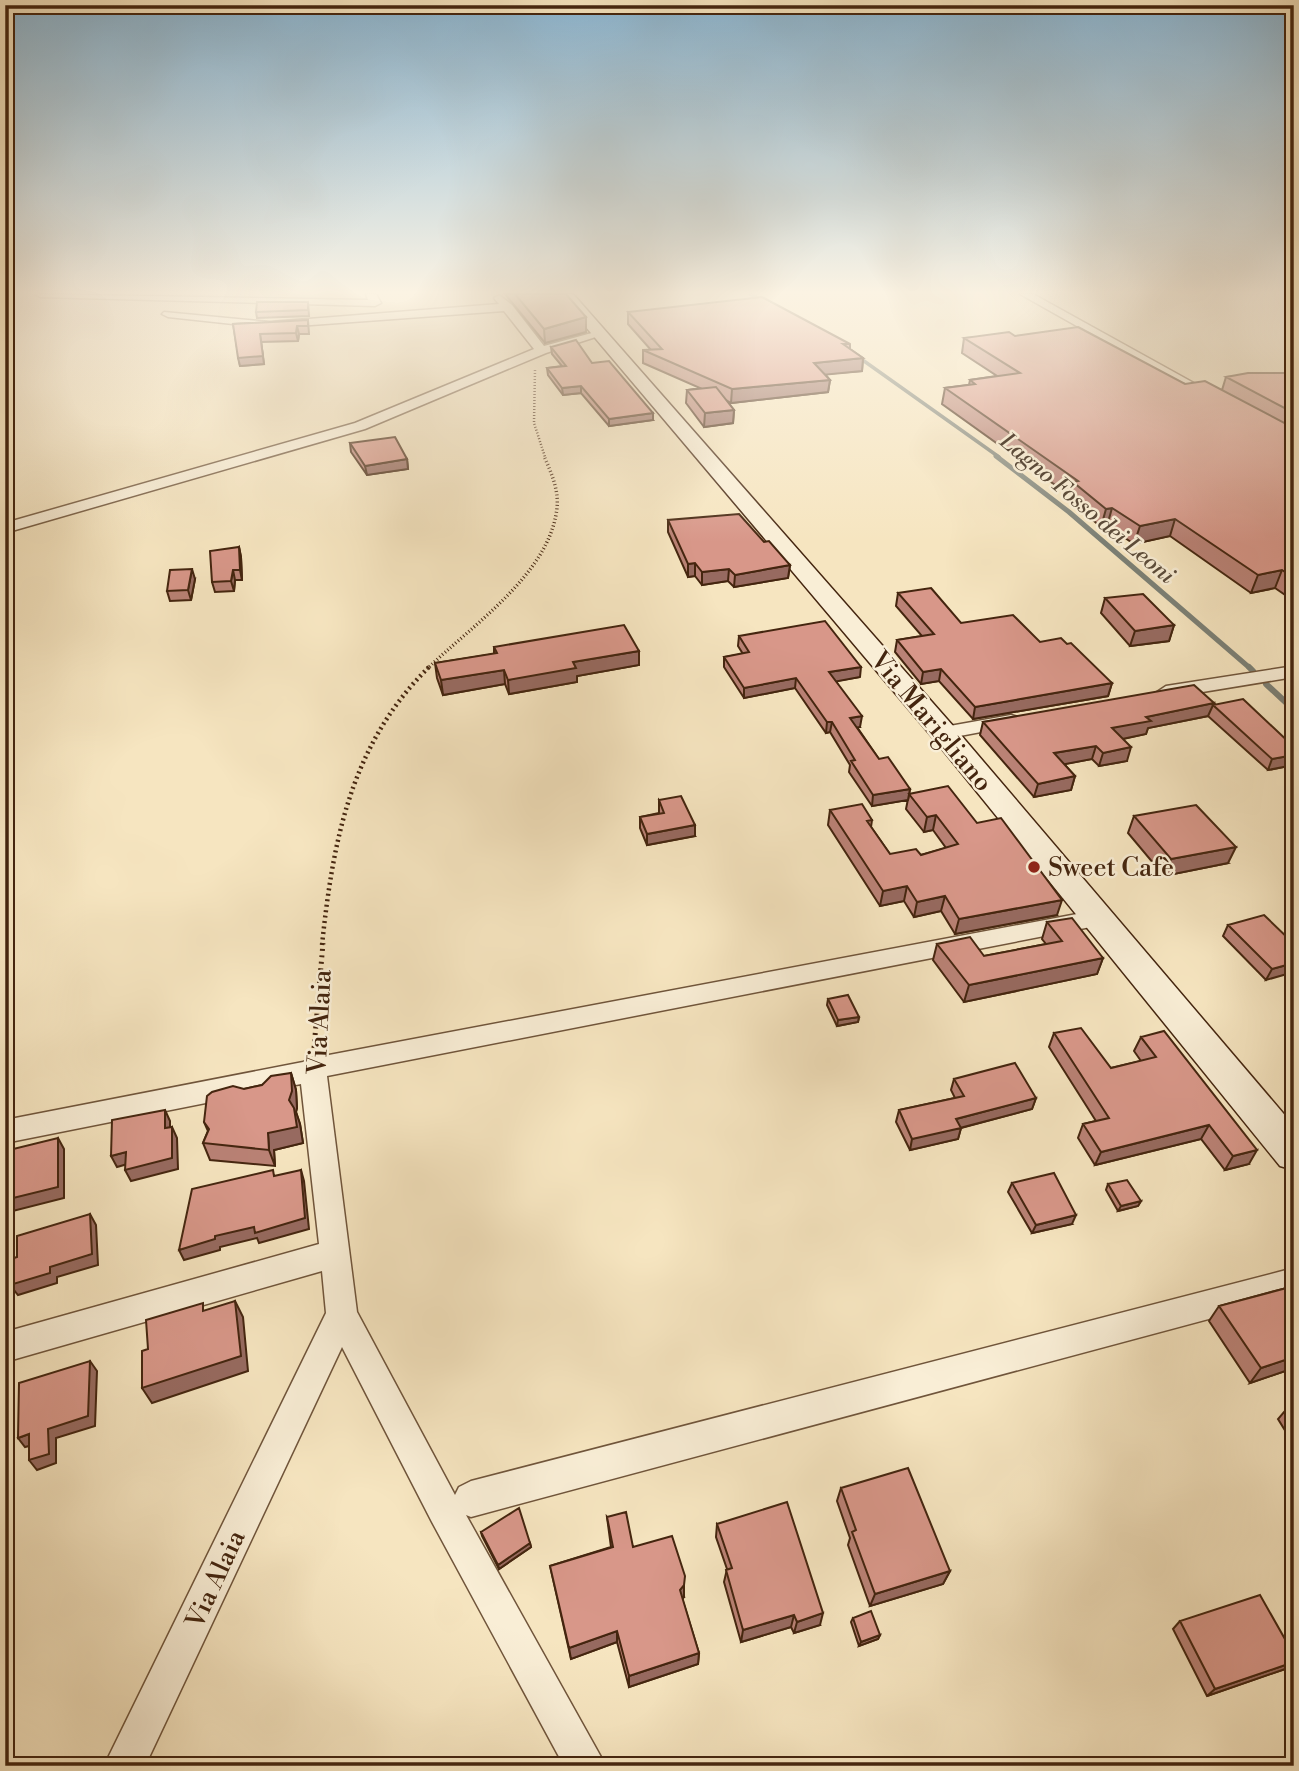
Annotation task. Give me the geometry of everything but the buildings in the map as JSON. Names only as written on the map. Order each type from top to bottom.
[{"type":"street","points":[[5,528],[360,426],[478,377]]},
{"type":"street","name":"Via Marigliano","points":[[636,377],[944,733],[1294,1154]]},
{"type":"street","points":[[1176,377],[1220,401]]},
{"type":"street","points":[[1142,696],[1294,671]]},
{"type":"street","points":[[944,733],[1033,717]]},
{"type":"street","points":[[5,1132],[313,1069],[1098,918]]},
{"type":"street","name":"Via Alaia","points":[[124,1766],[342,1314],[313,1069]]},
{"type":"street","points":[[5,1347],[335,1252]]},
{"type":"street","points":[[471,1499],[1294,1282]]},
{"type":"street","points":[[342,1314],[444,1510],[586,1766]]},
{"type":"path","name":"Via Alaia","points":[[313,1069],[333,864],[347,803],[372,744],[390,710],[427,668],[516,584],[547,545],[558,508],[552,475],[534,424],[536,377]]},
{"type":"waterway","name":"Lagno Fosso dei Leoni","points":[[886,377],[999,457]]},
{"type":"waterway","name":"Lagno Fosso dei Leoni","points":[[996,456],[1069,512],[1251,669]]},
{"type":"waterway","name":"Lagno Fosso dei Leoni","points":[[1266,684],[1294,710]]},
{"type":"place","name":"Sweet Cafè","points":[[1034,867]]}]
